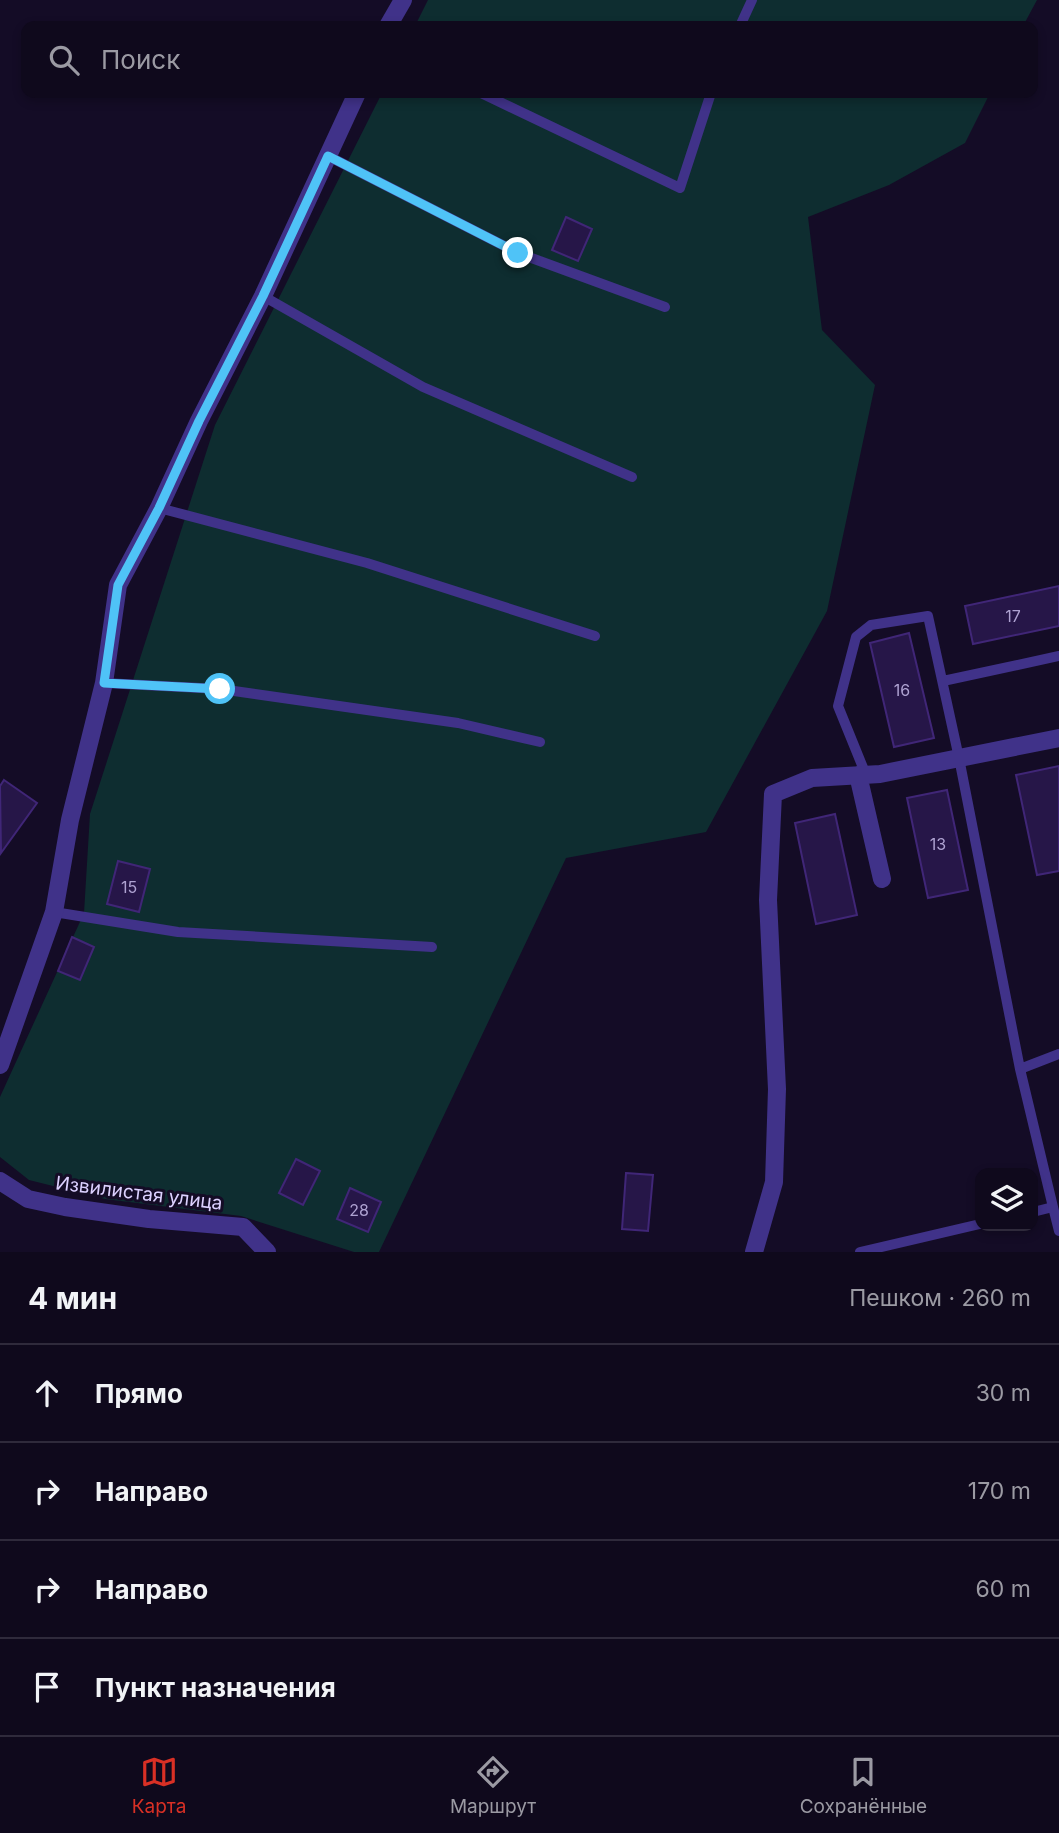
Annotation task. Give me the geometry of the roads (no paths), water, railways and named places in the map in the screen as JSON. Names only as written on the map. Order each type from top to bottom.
[{"type":"street","points":[[391,21],[403,0]]},
{"type":"street","points":[[0,1065],[54,912],[70,820],[104,683],[118,585],[159,508],[199,421],[263,296],[355,98]]},
{"type":"street","points":[[754,1252],[774,1182],[778,1089],[768,900],[773,794],[812,778],[862,775],[1059,738]]},
{"type":"street","points":[[862,775],[882,878]]},
{"type":"street","name":"Извилистая улица","points":[[0,1181],[27,1199],[65,1208],[243,1227],[267,1252]]},
{"type":"lane","points":[[742,21],[752,0]]},
{"type":"lane","points":[[491,98],[680,188],[709,98]]},
{"type":"lane","points":[[328,156],[518,253],[665,307]]},
{"type":"lane","points":[[263,296],[423,387],[632,477]]},
{"type":"lane","points":[[159,508],[367,563],[595,636]]},
{"type":"lane","points":[[862,775],[838,706],[856,637],[871,625],[928,616],[959,758],[1020,1069],[1059,1231]]},
{"type":"lane","points":[[943,681],[1059,656]]},
{"type":"lane","points":[[104,683],[220,689],[458,723],[540,742]]},
{"type":"lane","points":[[54,912],[178,932],[432,947]]},
{"type":"lane","points":[[1020,1069],[1059,1055]]},
{"type":"lane","points":[[1038,1211],[1054,1207]]},
{"type":"lane","points":[[860,1252],[975,1225]]}]
